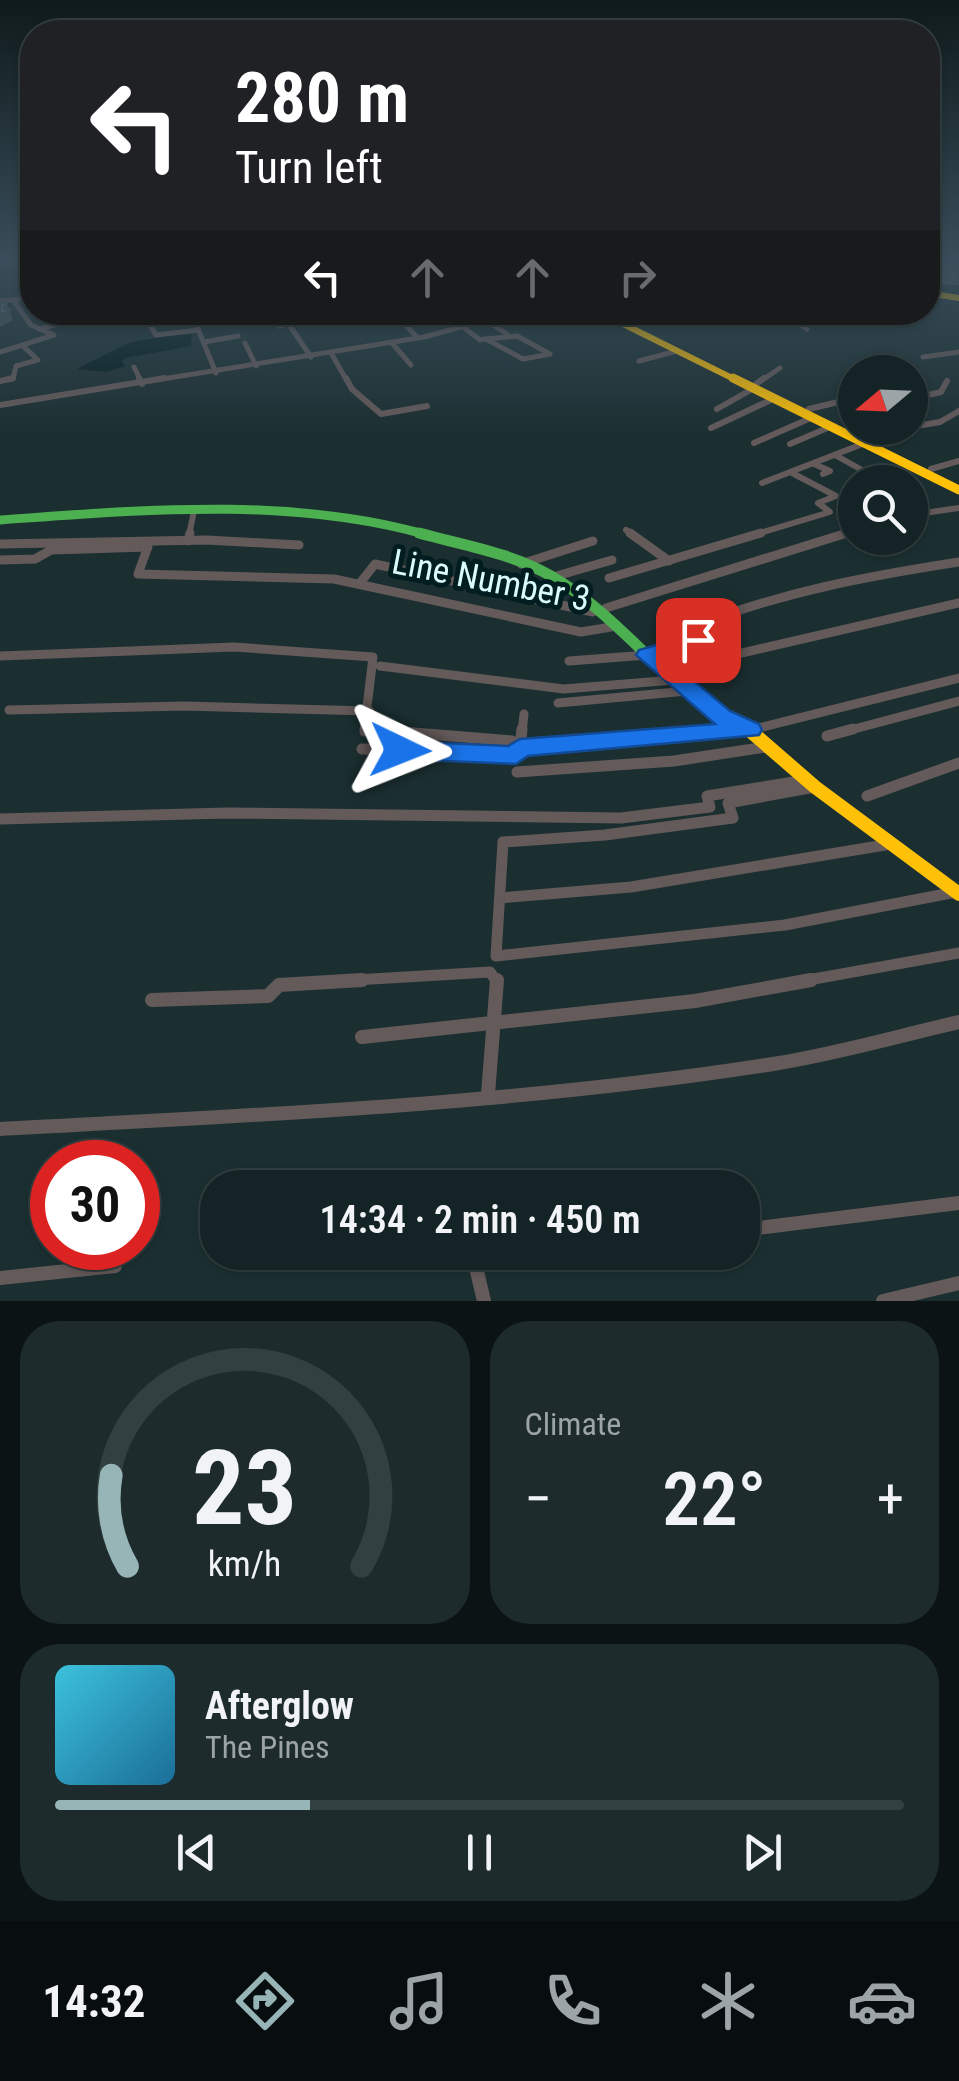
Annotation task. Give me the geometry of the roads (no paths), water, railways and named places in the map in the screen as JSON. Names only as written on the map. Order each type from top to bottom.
[{"type":"main road","points":[[625,325],[838,426]]},
{"type":"main road","points":[[635,325],[762,390]]},
{"type":"main road","points":[[811,413],[838,428]]},
{"type":"main road","points":[[876,445],[959,487]]},
{"type":"main road","points":[[877,445],[959,487]]},
{"type":"main road","points":[[0,520],[264,508],[416,529],[522,564],[553,577],[687,691],[722,717],[750,730],[811,784],[958,893]]},
{"type":"street","points":[[0,352],[54,334],[31,325]]},
{"type":"street","points":[[39,329],[55,325]]},
{"type":"street","points":[[151,325],[156,335],[199,330]]},
{"type":"street","points":[[197,325],[216,372]]},
{"type":"street","points":[[406,325],[418,338]]},
{"type":"street","points":[[0,405],[331,354],[468,325]]},
{"type":"street","points":[[490,325],[504,334],[519,332]]},
{"type":"street","points":[[801,325],[807,329]]},
{"type":"street","points":[[290,326],[311,357]]},
{"type":"street","points":[[463,327],[480,340],[522,335],[550,354],[523,359],[502,350]]},
{"type":"street","points":[[204,342],[238,336]]},
{"type":"street","points":[[486,339],[520,363]]},
{"type":"street","points":[[392,342],[411,365]]},
{"type":"street","points":[[245,343],[256,366]]},
{"type":"street","points":[[0,381],[13,378],[16,366],[38,360],[23,346]]},
{"type":"street","points":[[639,360],[677,351]]},
{"type":"street","points":[[928,356],[959,352]]},
{"type":"street","points":[[331,354],[352,389],[381,414],[427,406]]},
{"type":"street","points":[[134,367],[142,384]]},
{"type":"street","points":[[711,428],[762,390],[780,368]]},
{"type":"street","points":[[928,396],[935,395],[947,381]]},
{"type":"street","points":[[717,409],[762,390]]},
{"type":"street","points":[[754,444],[838,403]]},
{"type":"street","points":[[928,425],[959,411]]},
{"type":"street","points":[[790,444],[832,426]]},
{"type":"street","points":[[762,483],[859,445]]},
{"type":"street","points":[[835,455],[853,465]]},
{"type":"street","points":[[931,470],[959,461]]},
{"type":"street","points":[[814,464],[830,472],[823,474]]},
{"type":"street","points":[[609,578],[830,512],[818,503],[836,496],[792,472]]},
{"type":"street","points":[[928,512],[959,508]]},
{"type":"street","points":[[0,560],[35,560],[51,550],[188,545],[193,541],[194,511]]},
{"type":"street","points":[[626,530],[669,561]]},
{"type":"street","points":[[606,608],[838,535]]},
{"type":"street","points":[[0,544],[193,541],[299,545]]},
{"type":"street","points":[[522,564],[593,541]]},
{"type":"street","points":[[147,549],[138,574],[360,583],[374,564],[593,612]]},
{"type":"street","points":[[553,577],[612,560]]},
{"type":"street","points":[[570,661],[648,655],[698,640],[696,626],[749,607],[959,562]]},
{"type":"street","name":"Line Number 3","points":[[360,583],[581,632],[612,627]]},
{"type":"street","points":[[380,666],[564,688],[669,676],[959,603]]},
{"type":"street","points":[[0,656],[249,648],[374,657],[367,692],[370,710],[364,732],[512,741],[524,748],[750,730],[959,678]]},
{"type":"street","points":[[558,703],[687,691]]},
{"type":"street","points":[[827,736],[959,701]]},
{"type":"street","points":[[10,710],[184,706],[370,710]]},
{"type":"street","points":[[524,714],[524,748],[533,772]]},
{"type":"street","points":[[517,772],[674,761],[766,747]]},
{"type":"street","points":[[362,749],[516,755],[524,748]]},
{"type":"street","points":[[868,796],[959,763]]},
{"type":"street","points":[[0,819],[227,813],[621,818],[710,806],[707,796],[811,784]]},
{"type":"street","points":[[811,784],[728,803],[733,818],[503,842],[496,956],[849,918],[958,893]]},
{"type":"street","points":[[500,898],[648,885],[894,844]]},
{"type":"street","points":[[362,1037],[695,1002],[959,954]]},
{"type":"street","points":[[152,1000],[268,996],[280,985],[490,972],[498,984],[488,1094]]},
{"type":"street","points":[[0,1129],[293,1113],[714,1073],[778,1063],[959,1022]]},
{"type":"street","points":[[760,1228],[959,1203]]},
{"type":"street","points":[[0,1278],[77,1270]]},
{"type":"street","points":[[477,1270],[484,1301]]},
{"type":"street","points":[[883,1301],[959,1282]]},
{"type":"water","points":[[192,332],[191,346],[126,358],[122,361],[125,366],[107,372],[77,369],[131,342]]}]
